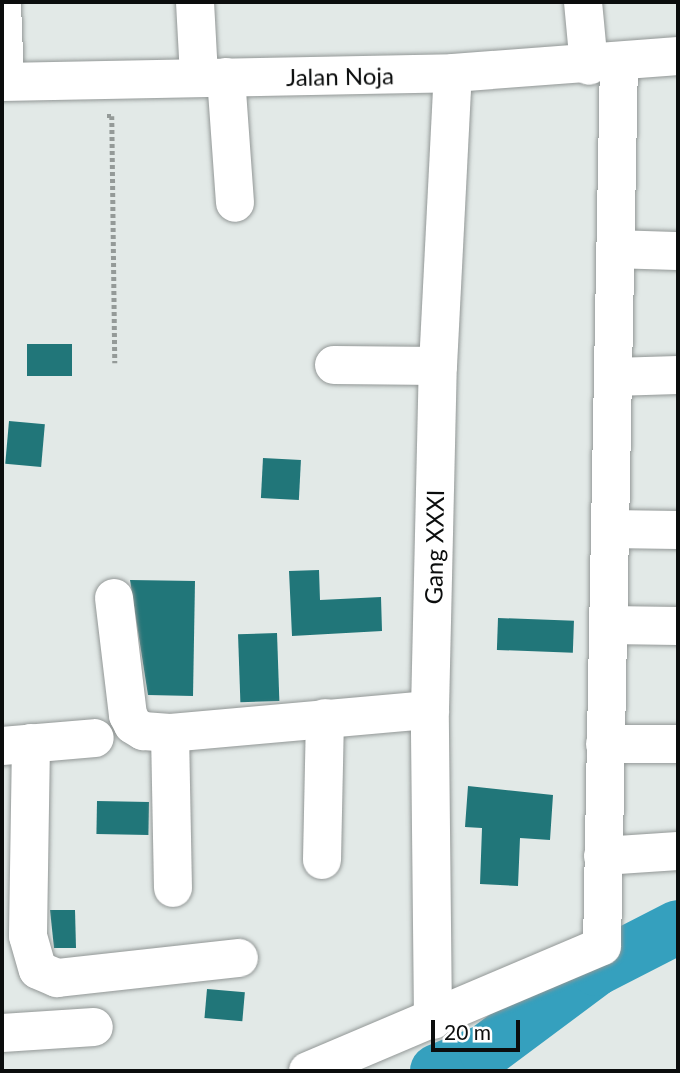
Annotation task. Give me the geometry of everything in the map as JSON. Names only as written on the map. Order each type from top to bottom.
[{"type":"street","points":[[195,2],[213,77],[235,203]]},
{"type":"street","points":[[308,1071],[602,946],[616,249],[604,64],[583,2]]},
{"type":"street","points":[[2,5],[3,81]]},
{"type":"street","name":"Jalan Noja","points":[[3,81],[453,74],[678,56]]},
{"type":"street","name":"Gang XXXI","points":[[433,1020],[430,710],[438,366],[453,74]]},
{"type":"street","points":[[616,249],[678,251]]},
{"type":"street","points":[[334,365],[438,366]]},
{"type":"street","points":[[613,377],[678,375]]},
{"type":"street","points":[[610,529],[678,530]]},
{"type":"street","points":[[114,598],[128,715],[133,725],[143,731],[170,733],[430,710]]},
{"type":"street","points":[[608,625],[678,626]]},
{"type":"street","points":[[322,860],[325,718]]},
{"type":"street","points":[[170,733],[173,888]]},
{"type":"street","points":[[95,738],[16,744],[28,936],[38,970],[57,978],[239,958]]},
{"type":"street","points":[[605,744],[678,744]]},
{"type":"street","points":[[603,856],[678,851]]},
{"type":"street","points":[[2,1033],[94,1027]]},
{"type":"path","points":[[89,81],[89,116],[112,116],[115,363]]},
{"type":"building","points":[[27,344],[72,344],[72,376],[27,376]]},
{"type":"building","points":[[9,421],[45,424],[41,467],[5,464]]},
{"type":"building","points":[[263,458],[301,460],[299,500],[261,498]]},
{"type":"building","points":[[319,570],[320,600],[381,597],[382,631],[292,636],[289,571]]},
{"type":"building","points":[[130,580],[195,581],[193,696],[148,695]]},
{"type":"building","points":[[498,618],[574,621],[573,653],[497,650]]},
{"type":"building","points":[[277,633],[279,701],[240,702],[238,634]]},
{"type":"building","points":[[468,786],[553,795],[550,840],[520,838],[518,886],[480,884],[482,828],[465,827]]},
{"type":"building","points":[[97,801],[149,802],[148,835],[96,834]]},
{"type":"building","points":[[50,910],[75,910],[76,948],[54,948]]},
{"type":"building","points":[[207,989],[245,992],[242,1021],[204,1018]]},
{"type":"waterway","points":[[437,1071],[486,1051],[596,969],[678,927]]}]
